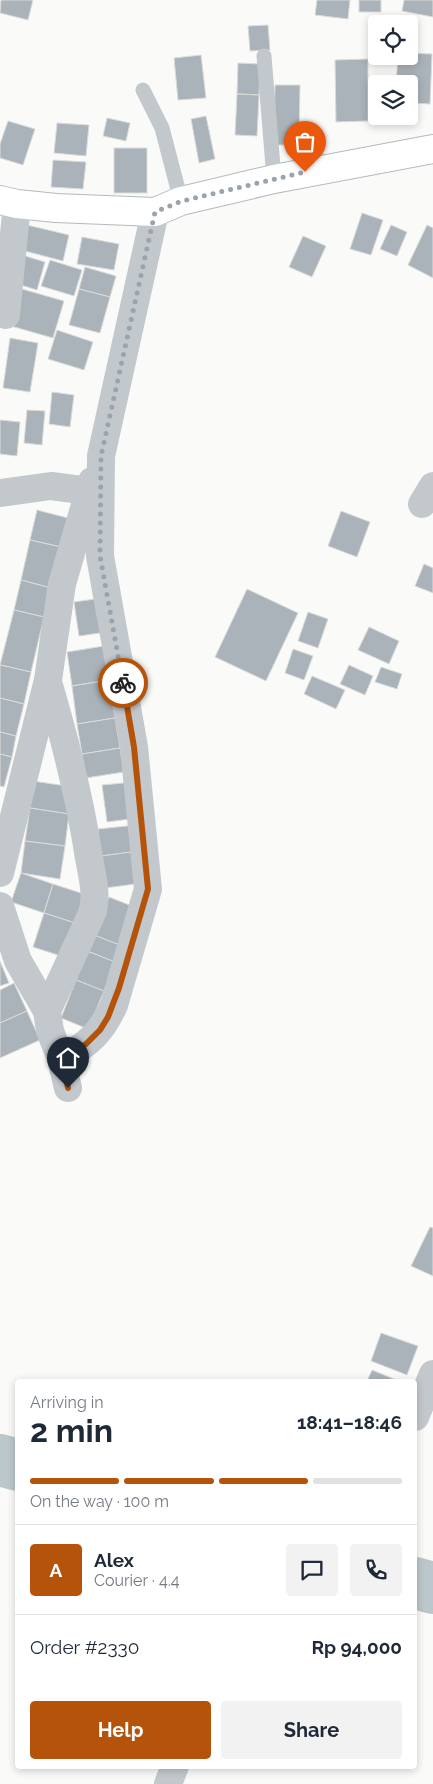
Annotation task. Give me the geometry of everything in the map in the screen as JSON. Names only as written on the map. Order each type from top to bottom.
[{"type":"main road","points":[[9,202],[56,208],[155,212],[182,201],[274,179],[433,149]]},
{"type":"street","points":[[6,315],[9,202]]},
{"type":"street","points":[[0,873],[48,680],[62,584],[101,456],[155,212]]},
{"type":"street","points":[[62,1059],[86,1044],[100,1030],[108,1017],[148,889],[134,747],[100,556],[101,456]]},
{"type":"street","points":[[0,493],[51,486],[89,491]]},
{"type":"street","points":[[47,1012],[93,911],[95,900],[86,837],[71,763],[48,680]]},
{"type":"street","points":[[0,906],[18,961],[47,1012],[50,1031],[62,1059],[68,1088]]},
{"type":"street","points":[[417,1412],[433,1374]]},
{"type":"street","points":[[168,1784],[174,1769]]},
{"type":"lane","points":[[264,56],[274,179]]},
{"type":"lane","points":[[143,90],[162,128],[182,201]]},
{"type":"building","points":[[1,0],[33,0],[28,20],[0,13]]},
{"type":"building","points":[[317,0],[350,0],[348,19],[315,15]]},
{"type":"building","points":[[359,0],[381,0],[381,12],[359,12]]},
{"type":"building","points":[[404,0],[433,0],[433,17],[402,11]]},
{"type":"building","points":[[268,25],[270,50],[250,51],[248,26]]},
{"type":"building","points":[[418,53],[432,54],[430,104],[418,103],[418,75],[397,75],[397,65],[418,65]]},
{"type":"building","points":[[201,55],[206,98],[178,100],[174,58]]},
{"type":"building","points":[[368,59],[368,121],[336,122],[335,60]]},
{"type":"building","points":[[238,63],[260,64],[259,95],[237,94]]},
{"type":"building","points":[[275,85],[300,85],[299,145],[274,145]]},
{"type":"building","points":[[237,94],[259,95],[257,136],[235,135]]},
{"type":"building","points":[[206,116],[215,159],[199,163],[191,119]]},
{"type":"building","points":[[107,118],[130,123],[126,141],[103,136]]},
{"type":"building","points":[[8,121],[35,129],[23,165],[0,158],[0,144]]},
{"type":"building","points":[[57,123],[89,125],[86,156],[54,153]]},
{"type":"building","points":[[114,148],[147,148],[147,193],[114,193]]},
{"type":"building","points":[[53,160],[86,162],[83,189],[51,187]]},
{"type":"building","points":[[362,213],[383,220],[371,255],[350,249]]},
{"type":"building","points":[[27,225],[69,235],[63,261],[21,250]]},
{"type":"building","points":[[391,225],[407,232],[397,256],[380,249]]},
{"type":"building","points":[[427,225],[433,228],[433,278],[408,265]]},
{"type":"building","points":[[303,236],[326,246],[312,277],[289,267]]},
{"type":"building","points":[[82,237],[119,244],[114,270],[77,264]]},
{"type":"building","points":[[19,254],[45,262],[37,290],[11,282]]},
{"type":"building","points":[[50,260],[82,270],[74,296],[41,286]]},
{"type":"building","points":[[85,267],[116,276],[110,297],[79,289]]},
{"type":"building","points":[[15,287],[64,301],[53,338],[4,324]]},
{"type":"building","points":[[79,289],[110,297],[100,333],[69,325]]},
{"type":"building","points":[[57,330],[93,342],[84,370],[48,359]]},
{"type":"building","points":[[10,338],[38,343],[30,392],[3,388]]},
{"type":"building","points":[[52,392],[74,395],[70,427],[49,424]]},
{"type":"building","points":[[27,410],[45,411],[42,445],[24,443]]},
{"type":"building","points":[[0,420],[20,422],[17,456],[0,454]]},
{"type":"building","points":[[37,510],[68,518],[61,547],[30,540]]},
{"type":"building","points":[[341,511],[370,522],[357,557],[328,546]]},
{"type":"building","points":[[30,540],[61,547],[51,588],[21,580]]},
{"type":"building","points":[[424,564],[433,568],[433,593],[415,586]]},
{"type":"building","points":[[21,580],[51,588],[44,617],[14,610]]},
{"type":"building","points":[[247,589],[298,613],[266,681],[215,657]]},
{"type":"building","points":[[102,598],[107,632],[79,636],[74,602]]},
{"type":"building","points":[[14,610],[44,617],[31,672],[0,665]]},
{"type":"building","points":[[308,612],[328,619],[318,648],[298,641]]},
{"type":"building","points":[[369,627],[399,641],[389,664],[358,650]]},
{"type":"building","points":[[104,646],[109,680],[72,686],[67,652]]},
{"type":"building","points":[[293,649],[313,656],[304,680],[285,673]]},
{"type":"building","points":[[0,665],[31,672],[24,704],[0,698]]},
{"type":"building","points":[[349,665],[373,676],[365,695],[340,684]]},
{"type":"building","points":[[381,667],[402,674],[397,689],[375,682]]},
{"type":"building","points":[[312,676],[345,690],[336,709],[304,694]]},
{"type":"building","points":[[109,680],[115,718],[77,724],[72,686]]},
{"type":"building","points":[[0,698],[24,704],[16,736],[0,732]]},
{"type":"building","points":[[115,718],[120,748],[82,754],[77,724]]},
{"type":"building","points":[[0,732],[16,736],[12,757],[0,754]]},
{"type":"building","points":[[120,748],[124,772],[86,778],[82,754]]},
{"type":"building","points":[[0,754],[12,757],[4,787],[0,786]]},
{"type":"building","points":[[33,781],[73,787],[69,814],[30,808]]},
{"type":"building","points":[[134,782],[138,818],[107,822],[102,785]]},
{"type":"building","points":[[30,808],[69,814],[65,846],[25,841]]},
{"type":"building","points":[[136,825],[139,851],[101,856],[98,829]]},
{"type":"building","points":[[25,841],[65,846],[60,879],[21,873]]},
{"type":"building","points":[[139,851],[143,883],[105,888],[101,856]]},
{"type":"building","points":[[21,873],[53,884],[44,913],[11,902]]},
{"type":"building","points":[[53,884],[84,894],[75,923],[44,913]]},
{"type":"building","points":[[109,897],[137,908],[122,946],[94,935]]},
{"type":"building","points":[[44,913],[75,923],[64,957],[33,947]]},
{"type":"building","points":[[94,935],[122,946],[115,962],[87,951]]},
{"type":"building","points":[[87,951],[115,962],[104,991],[76,980]]},
{"type":"building","points":[[0,961],[9,983],[0,986]]},
{"type":"building","points":[[76,980],[104,991],[88,1029],[61,1018]]},
{"type":"building","points":[[14,983],[27,1011],[0,1023],[0,990]]},
{"type":"building","points":[[27,1011],[40,1040],[0,1058],[0,1023]]},
{"type":"building","points":[[430,1227],[433,1228],[433,1276],[411,1266]]},
{"type":"building","points":[[381,1333],[418,1346],[407,1375],[371,1361]]},
{"type":"building","points":[[372,1370],[394,1379],[368,1379]]},
{"type":"waterway","points":[[0,1460],[15,1464]]},
{"type":"waterway","points":[[417,1584],[433,1588]]},
{"type":"way so far","points":[[123,683],[100,556],[101,456],[155,212],[182,201],[305,172]]},
{"type":"route","points":[[68,1088],[62,1059],[86,1044],[100,1030],[108,1017],[119,988],[148,889],[134,747],[123,683]]}]
